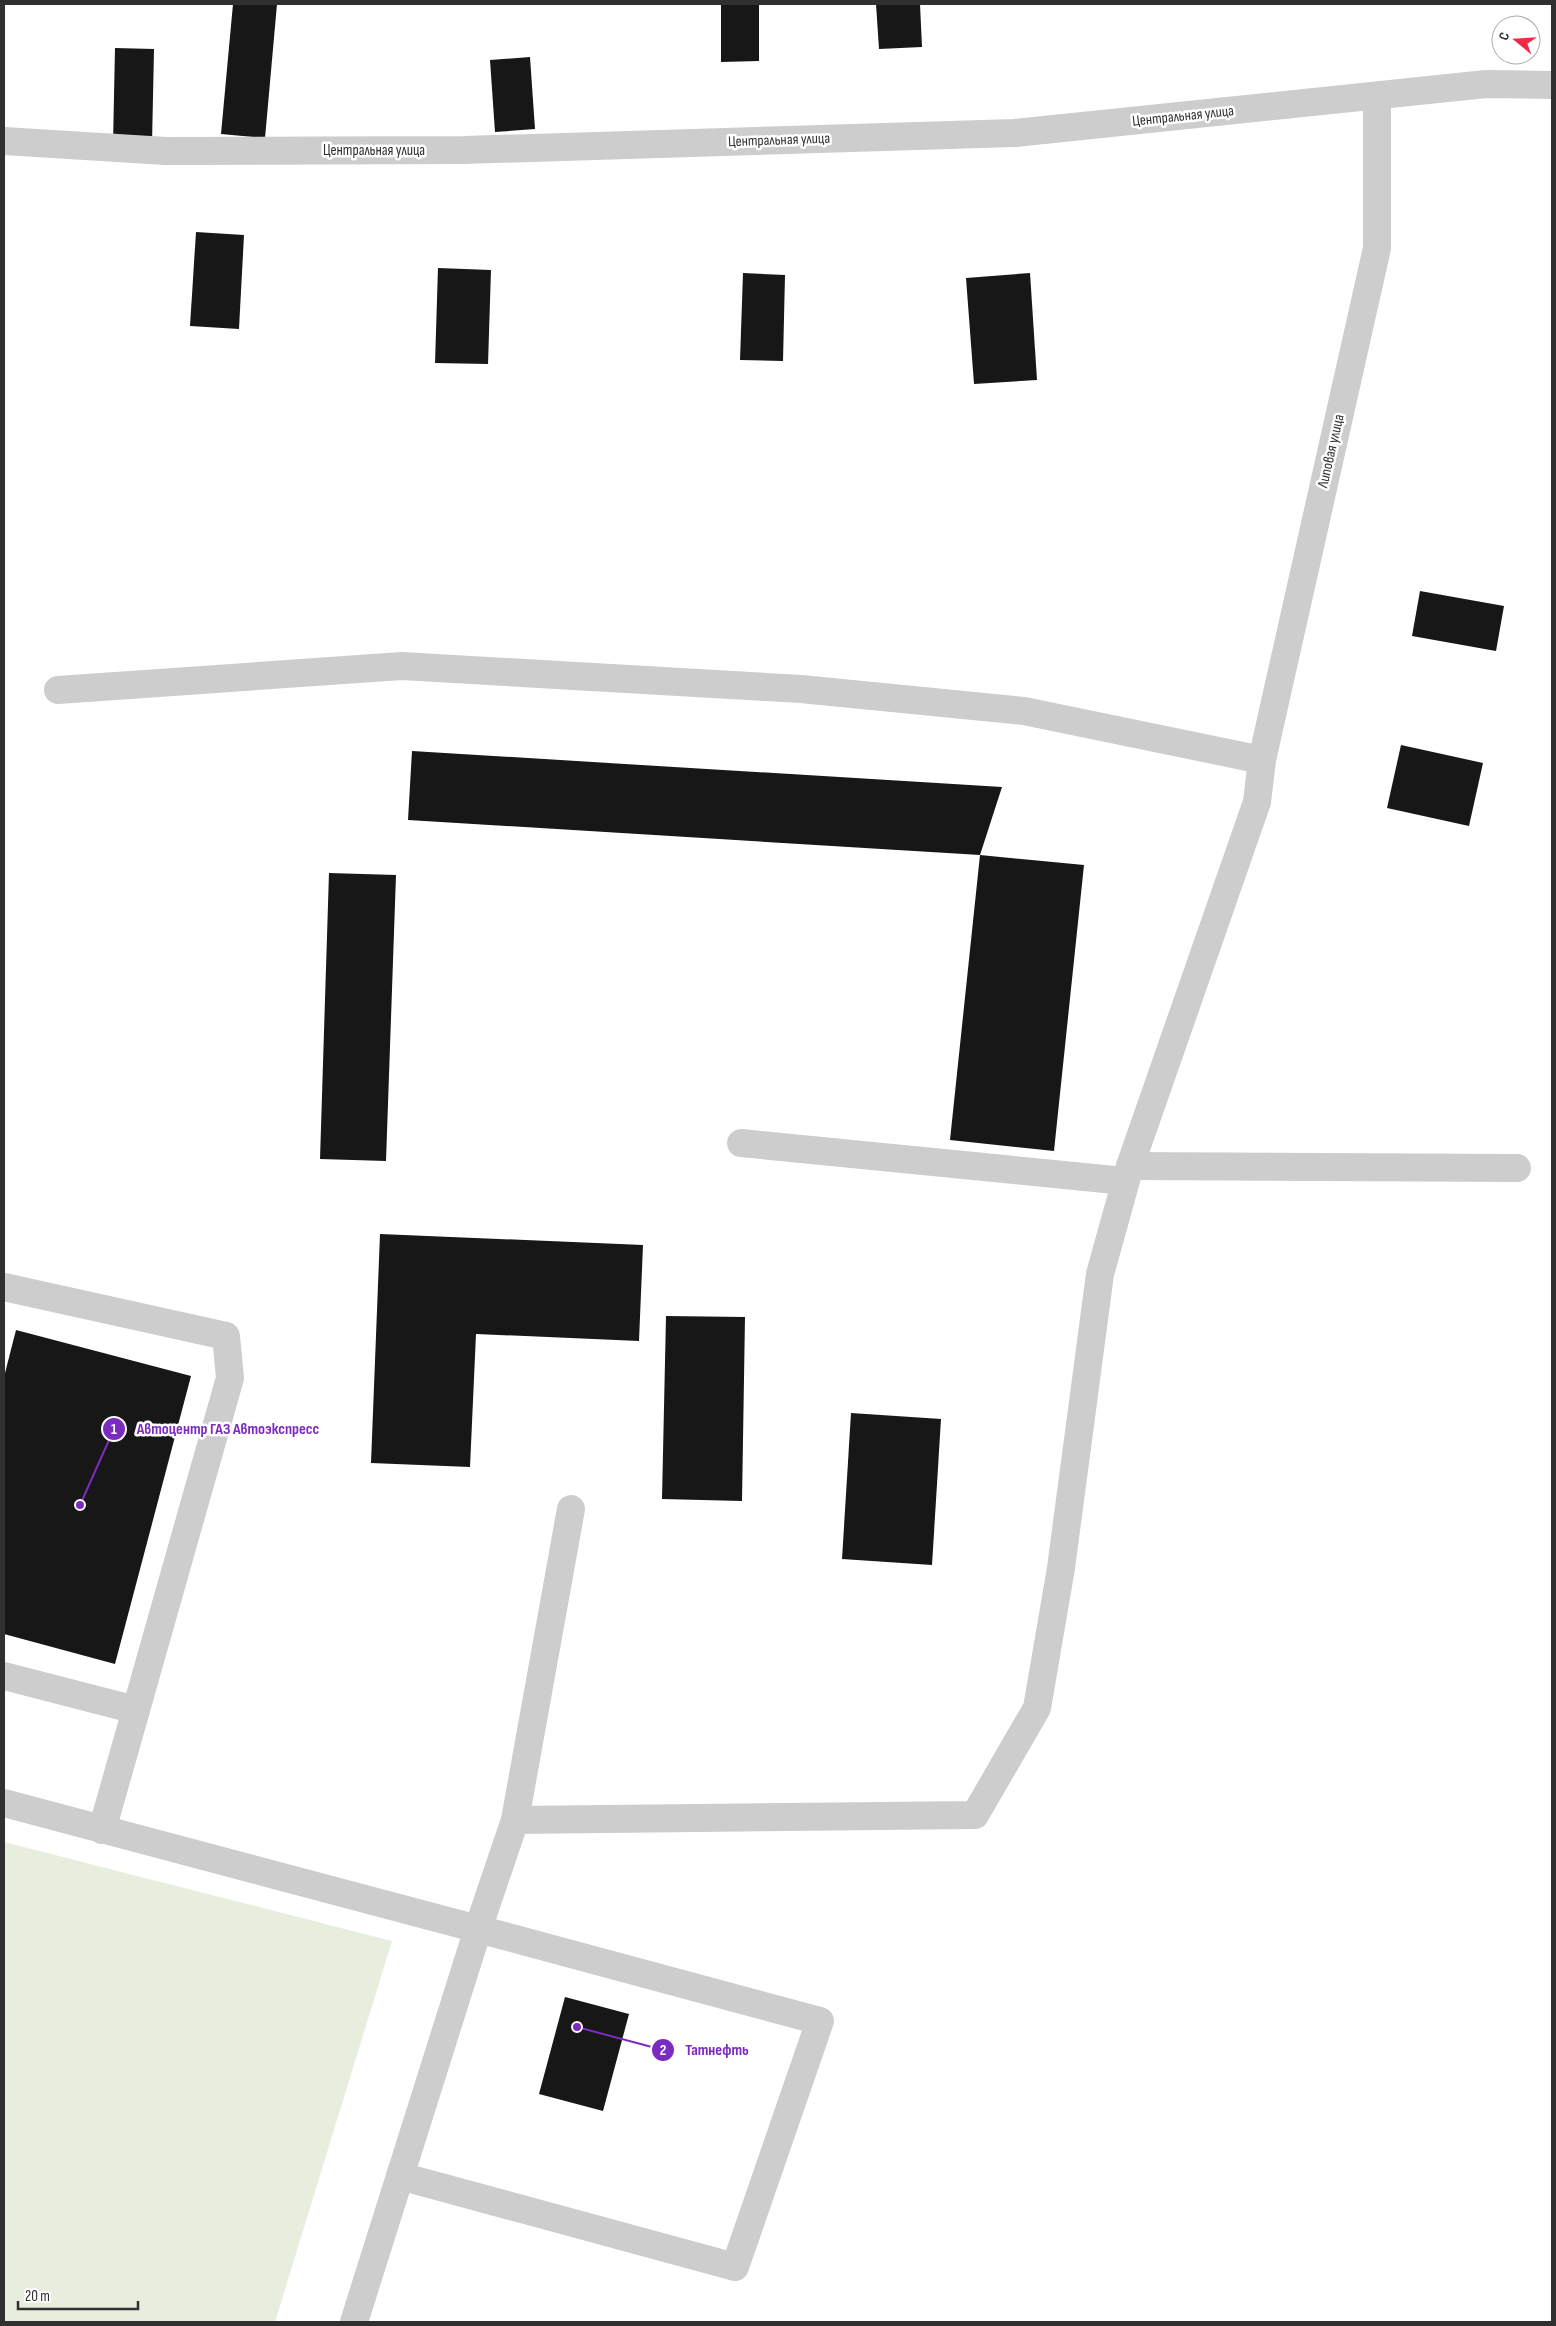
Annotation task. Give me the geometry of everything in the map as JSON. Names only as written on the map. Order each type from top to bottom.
[{"type":"street","name":"Центральная улица","points":[[4,140],[166,151],[464,150],[1005,133],[1486,84],[1552,85]]},
{"type":"street","name":"Липовая улица","points":[[515,1820],[975,1815],[1037,1708],[1061,1568],[1100,1274],[1127,1174],[1257,802],[1262,760],[1376,248],[1377,96]]},
{"type":"street","points":[[58,690],[402,666],[801,689],[1024,711],[1262,760]]},
{"type":"street","points":[[741,1143],[1127,1174],[1517,1168]]},
{"type":"street","points":[[4,1287],[226,1336],[230,1378],[102,1830]]},
{"type":"street","points":[[354,2322],[478,1930],[515,1820],[571,1509]]},
{"type":"street","points":[[4,1676],[136,1710]]},
{"type":"street","points":[[4,1803],[820,2021],[735,2267],[400,2176]]},
{"type":"green space","points":[[4,1842],[392,1941],[275,2322],[4,2322]]},
{"type":"building","points":[[233,4],[277,4],[265,138],[221,134]]},
{"type":"building","points":[[721,4],[759,4],[759,61],[721,62]]},
{"type":"building","points":[[876,4],[920,4],[922,47],[879,49]]},
{"type":"building","points":[[115,48],[154,49],[152,144],[113,144]]},
{"type":"building","points":[[530,57],[535,129],[495,132],[490,60]]},
{"type":"building","points":[[196,232],[244,235],[239,329],[190,326]]},
{"type":"building","points":[[438,268],[491,270],[488,364],[435,363]]},
{"type":"building","points":[[743,273],[785,275],[783,361],[740,360]]},
{"type":"building","points":[[1030,273],[1037,380],[974,384],[966,278]]},
{"type":"building","points":[[1420,591],[1504,606],[1496,651],[1412,636]]},
{"type":"building","points":[[1401,745],[1483,763],[1469,826],[1387,808]]},
{"type":"building","points":[[412,751],[1002,787],[980,855],[408,820]]},
{"type":"building","points":[[980,855],[1084,865],[1054,1151],[950,1140]]},
{"type":"building","points":[[329,873],[396,875],[386,1161],[320,1159]]},
{"type":"building","points":[[380,1234],[643,1245],[639,1341],[476,1334],[470,1467],[371,1463]]},
{"type":"building","points":[[666,1316],[745,1317],[742,1501],[662,1499]]},
{"type":"building","points":[[16,1330],[191,1376],[115,1664],[4,1634],[4,1377]]},
{"type":"building","points":[[851,1413],[941,1419],[932,1565],[842,1559]]},
{"type":"building","points":[[565,1997],[629,2014],[603,2111],[539,2094]]},
{"type":"place","name":"Автоцентр ГАЗ Автоэкспресс","points":[[80,1505]]},
{"type":"place","name":"Татнефть","points":[[577,2027]]}]
